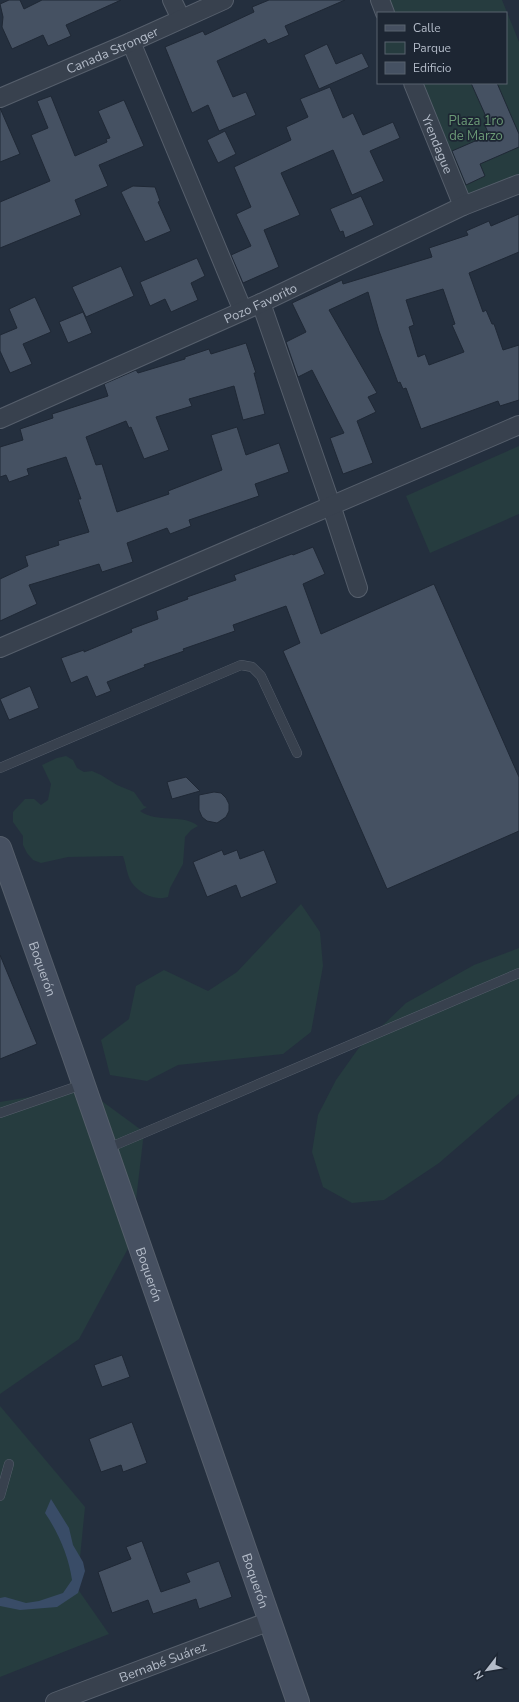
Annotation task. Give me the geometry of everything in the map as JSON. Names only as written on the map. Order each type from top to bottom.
[{"type":"street","points":[[172,0],[181,19]]},
{"type":"street","name":"Canada Stronger","points":[[0,98],[131,42],[224,0]]},
{"type":"street","points":[[380,0],[385,12]]},
{"type":"street","points":[[131,42],[243,311]]},
{"type":"street","name":"Yrendague","points":[[413,84],[463,206]]},
{"type":"street","name":"Pozo Favorito","points":[[0,419],[243,311],[463,206],[519,184]]},
{"type":"street","points":[[260,303],[331,505],[358,588]]},
{"type":"street","points":[[0,648],[519,424]]},
{"type":"street","name":"Boquerón","points":[[0,848],[4,872],[84,1084],[298,1702]]},
{"type":"street","name":"Bernabé Suárez","points":[[55,1702],[270,1621]]},
{"type":"lane","points":[[0,768],[241,666],[252,667],[261,676],[297,753]]},
{"type":"lane","points":[[106,1149],[519,973]]},
{"type":"lane","points":[[0,1113],[84,1084]]},
{"type":"lane","points":[[0,1496],[9,1464]]},
{"type":"green space","name":"Plaza 1ro de Marzo","points":[[378,0],[502,0],[507,12],[384,12]]},
{"type":"green space","name":"Plaza 1ro de Marzo","points":[[507,12],[519,42],[519,176],[459,200],[412,84],[507,84]]},
{"type":"green space","points":[[519,446],[519,514],[430,553],[406,496]]},
{"type":"green space","points":[[66,756],[73,760],[77,768],[84,772],[92,771],[117,785],[134,792],[144,806],[147,807],[140,811],[147,815],[185,820],[198,826],[191,830],[185,837],[183,864],[170,888],[168,897],[158,898],[148,896],[135,887],[129,877],[123,856],[68,857],[41,863],[33,860],[27,853],[23,845],[23,836],[13,822],[13,812],[25,799],[34,799],[41,805],[48,800],[51,784],[42,765],[57,758]]},
{"type":"green space","points":[[301,904],[320,932],[323,966],[311,1032],[283,1054],[178,1065],[147,1081],[110,1075],[101,1040],[129,1019],[136,986],[164,970],[208,991],[237,972]]},
{"type":"green space","points":[[519,948],[519,1094],[439,1163],[384,1200],[352,1203],[323,1187],[312,1152],[318,1115],[336,1080],[358,1049],[406,1003],[474,965]]},
{"type":"green space","points":[[84,1088],[144,1132],[131,1243],[79,1339],[0,1394],[0,1102]]},
{"type":"green space","points":[[0,1406],[85,1507],[77,1588],[109,1634],[0,1677]]},
{"type":"water","points":[[51,1499],[69,1528],[73,1545],[83,1562],[85,1571],[78,1593],[57,1607],[20,1610],[0,1606],[0,1598],[5,1597],[26,1603],[39,1601],[63,1593],[72,1580],[71,1571],[62,1545],[45,1513]]},
{"type":"building","points":[[9,0],[20,0],[24,9],[42,0],[121,0],[66,25],[71,36],[48,46],[43,35],[12,49],[2,27],[3,17],[0,4]]},
{"type":"building","points":[[269,0],[345,0],[285,26],[289,35],[268,44],[265,39],[217,61],[233,97],[246,92],[256,115],[219,131],[208,105],[192,113],[165,47],[203,31],[205,35],[254,12],[252,7]]},
{"type":"building","points":[[327,44],[336,64],[362,53],[369,67],[319,89],[304,55]]},
{"type":"building","points":[[471,84],[497,84],[519,134],[519,147],[480,164],[485,176],[466,185],[452,151],[489,135],[484,123],[488,121]]},
{"type":"building","points":[[330,87],[343,118],[353,113],[363,135],[393,122],[400,138],[370,151],[384,181],[352,195],[333,150],[281,173],[300,215],[264,230],[279,267],[243,283],[231,255],[251,246],[236,214],[251,207],[234,167],[291,140],[286,127],[308,117],[300,99]]},
{"type":"building","points":[[51,96],[75,156],[107,142],[106,139],[110,138],[98,111],[124,100],[144,146],[99,165],[108,186],[75,200],[81,215],[0,248],[0,202],[50,181],[31,135],[48,128],[37,101]]},
{"type":"building","points":[[0,108],[20,154],[0,162]]},
{"type":"building","points":[[225,131],[236,154],[218,163],[207,140]]},
{"type":"building","points":[[133,186],[155,187],[160,201],[158,202],[171,231],[145,242],[121,192]]},
{"type":"building","points":[[361,196],[374,225],[345,238],[343,231],[340,232],[330,209]]},
{"type":"building","points":[[519,214],[519,252],[469,273],[483,312],[486,310],[492,324],[494,324],[503,350],[519,345],[519,400],[500,406],[498,401],[421,429],[406,388],[403,389],[400,382],[398,383],[379,331],[368,292],[329,310],[377,393],[368,397],[376,412],[357,421],[373,463],[343,474],[330,438],[344,433],[312,370],[298,377],[286,342],[306,332],[292,303],[342,280],[343,284],[432,257],[429,248],[468,235],[466,231],[489,221],[491,226]],"holes":[[[443,289],[455,324],[452,325],[464,352],[429,365],[425,354],[418,357],[409,327],[414,325],[406,300]]]},
{"type":"building","points":[[197,258],[205,276],[191,283],[198,300],[171,312],[165,299],[150,306],[140,282]]},
{"type":"building","points":[[121,266],[134,296],[86,317],[72,287]]},
{"type":"building","points":[[35,297],[51,332],[23,344],[32,364],[10,373],[0,351],[0,335],[17,328],[9,309]]},
{"type":"building","points":[[83,312],[92,333],[68,343],[59,322]]},
{"type":"building","points":[[246,343],[256,373],[254,373],[265,414],[243,420],[234,386],[189,399],[192,406],[156,417],[169,450],[144,459],[131,427],[129,428],[126,421],[86,437],[96,465],[102,464],[117,512],[169,494],[168,491],[222,470],[211,435],[237,427],[246,455],[279,443],[289,472],[255,484],[259,496],[189,520],[191,526],[170,534],[167,528],[127,543],[133,562],[102,572],[99,564],[29,585],[37,604],[0,621],[0,579],[28,566],[25,556],[59,545],[58,541],[89,532],[78,499],[81,499],[66,457],[27,469],[29,475],[9,482],[6,475],[0,477],[0,447],[23,440],[20,429],[53,418],[52,414],[108,396],[104,384],[136,370],[138,373],[185,359],[185,357],[209,349],[211,354]]},
{"type":"building","points":[[313,547],[325,574],[303,584],[321,634],[434,584],[519,777],[519,831],[387,889],[283,651],[300,643],[286,606],[233,625],[235,631],[183,649],[184,651],[144,665],[145,667],[107,682],[111,691],[96,697],[87,676],[71,683],[61,658],[84,650],[84,652],[132,632],[131,629],[158,619],[156,611],[188,599],[187,597],[236,580],[234,575]]},
{"type":"building","points":[[30,686],[39,708],[9,720],[0,699]]},
{"type":"building","points":[[186,777],[200,791],[172,799],[167,782]]},
{"type":"building","points":[[214,792],[221,793],[229,804],[229,811],[226,817],[217,823],[207,821],[202,817],[199,810],[199,795]]},
{"type":"building","points":[[222,850],[224,855],[237,850],[240,859],[264,850],[277,883],[241,898],[236,885],[207,897],[193,862]]},
{"type":"building","points":[[0,955],[37,1044],[0,1059]]},
{"type":"building","points":[[122,1355],[130,1377],[102,1387],[94,1365]]},
{"type":"building","points":[[132,1422],[147,1463],[123,1472],[121,1465],[101,1472],[89,1439]]},
{"type":"building","points":[[142,1541],[161,1592],[190,1582],[186,1573],[219,1561],[232,1597],[199,1609],[196,1599],[153,1614],[148,1600],[112,1613],[98,1572],[131,1559],[126,1547]]}]
